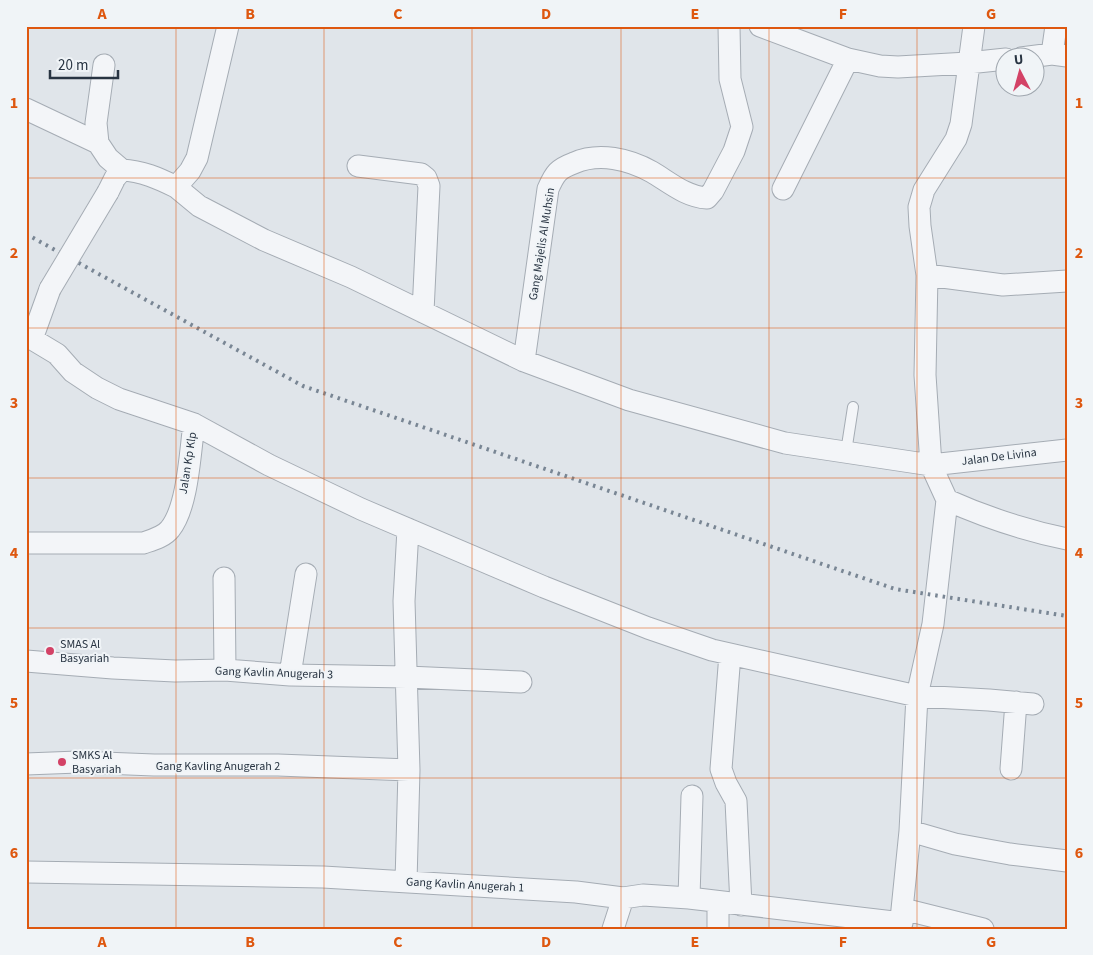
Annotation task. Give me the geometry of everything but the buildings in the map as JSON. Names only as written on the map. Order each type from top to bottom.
[{"type":"street","points":[[176,187],[190,171],[197,158],[228,26]]},
{"type":"street","name":"Gang Majelis Al Muhsin","points":[[524,361],[548,188],[554,174],[582,159],[613,158],[650,171],[697,198],[707,198],[713,191],[734,151],[742,127],[730,79],[729,26]]},
{"type":"street","points":[[760,26],[848,58],[880,66],[898,67],[996,60]]},
{"type":"street","points":[[902,920],[910,831],[917,696],[936,606],[947,500],[931,465],[924,375],[927,275],[919,207],[924,190],[956,139],[961,124],[974,26]]},
{"type":"street","points":[[1046,56],[1059,55],[1056,26]]},
{"type":"street","points":[[783,189],[848,58]]},
{"type":"street","points":[[104,65],[96,123],[98,143],[108,158],[122,170]]},
{"type":"street","points":[[26,108],[98,143]]},
{"type":"street","points":[[358,166],[421,174],[426,178],[429,186],[423,312]]},
{"type":"street","name":"Jalan De Livina","points":[[122,170],[134,170],[156,177],[176,187],[199,206],[264,240],[351,277],[524,361],[629,400],[785,443],[931,465],[1067,450]]},
{"type":"street","name":"Jalan Kp Klp","points":[[26,543],[143,543],[164,534],[170,529],[178,515],[185,492],[194,424],[119,399],[97,388],[73,372],[57,354],[28,343],[50,290],[115,178],[122,170]]},
{"type":"street","points":[[927,275],[1003,285],[1067,281]]},
{"type":"street","points":[[194,424],[269,465],[361,509],[544,587],[640,625],[712,650],[917,696],[1025,703],[1011,769]]},
{"type":"street","points":[[947,500],[989,519],[1067,540]]},
{"type":"street","points":[[406,882],[409,770],[404,601],[408,529]]},
{"type":"street","points":[[290,675],[306,574]]},
{"type":"street","points":[[224,578],[225,670]]},
{"type":"street","points":[[730,654],[721,769],[736,801],[740,904]]},
{"type":"street","name":"Gang Kavlin Anugerah 3","points":[[26,661],[175,671],[225,670],[290,675],[407,677],[521,682]]},
{"type":"street","name":"Gang Kavling Anugerah 2","points":[[26,764],[78,762],[154,766],[278,766],[409,770]]},
{"type":"street","points":[[689,898],[692,796]]},
{"type":"street","points":[[910,831],[955,844],[1010,854],[1067,861]]},
{"type":"street","name":"Gang Kavlin Anugerah 1","points":[[26,872],[323,877],[576,892],[623,898],[643,895],[689,898],[983,929]]},
{"type":"street","points":[[613,929],[623,898]]},
{"type":"street","points":[[718,902],[718,929]]},
{"type":"lane","points":[[846,452],[853,407]]},
{"type":"railway","points":[[26,234],[303,386],[895,589],[1067,616]]},
{"type":"place","name":"SMAS Al Basyariah","points":[[50,651]]},
{"type":"place","name":"SMKS Al Basyariah","points":[[62,762]]}]
